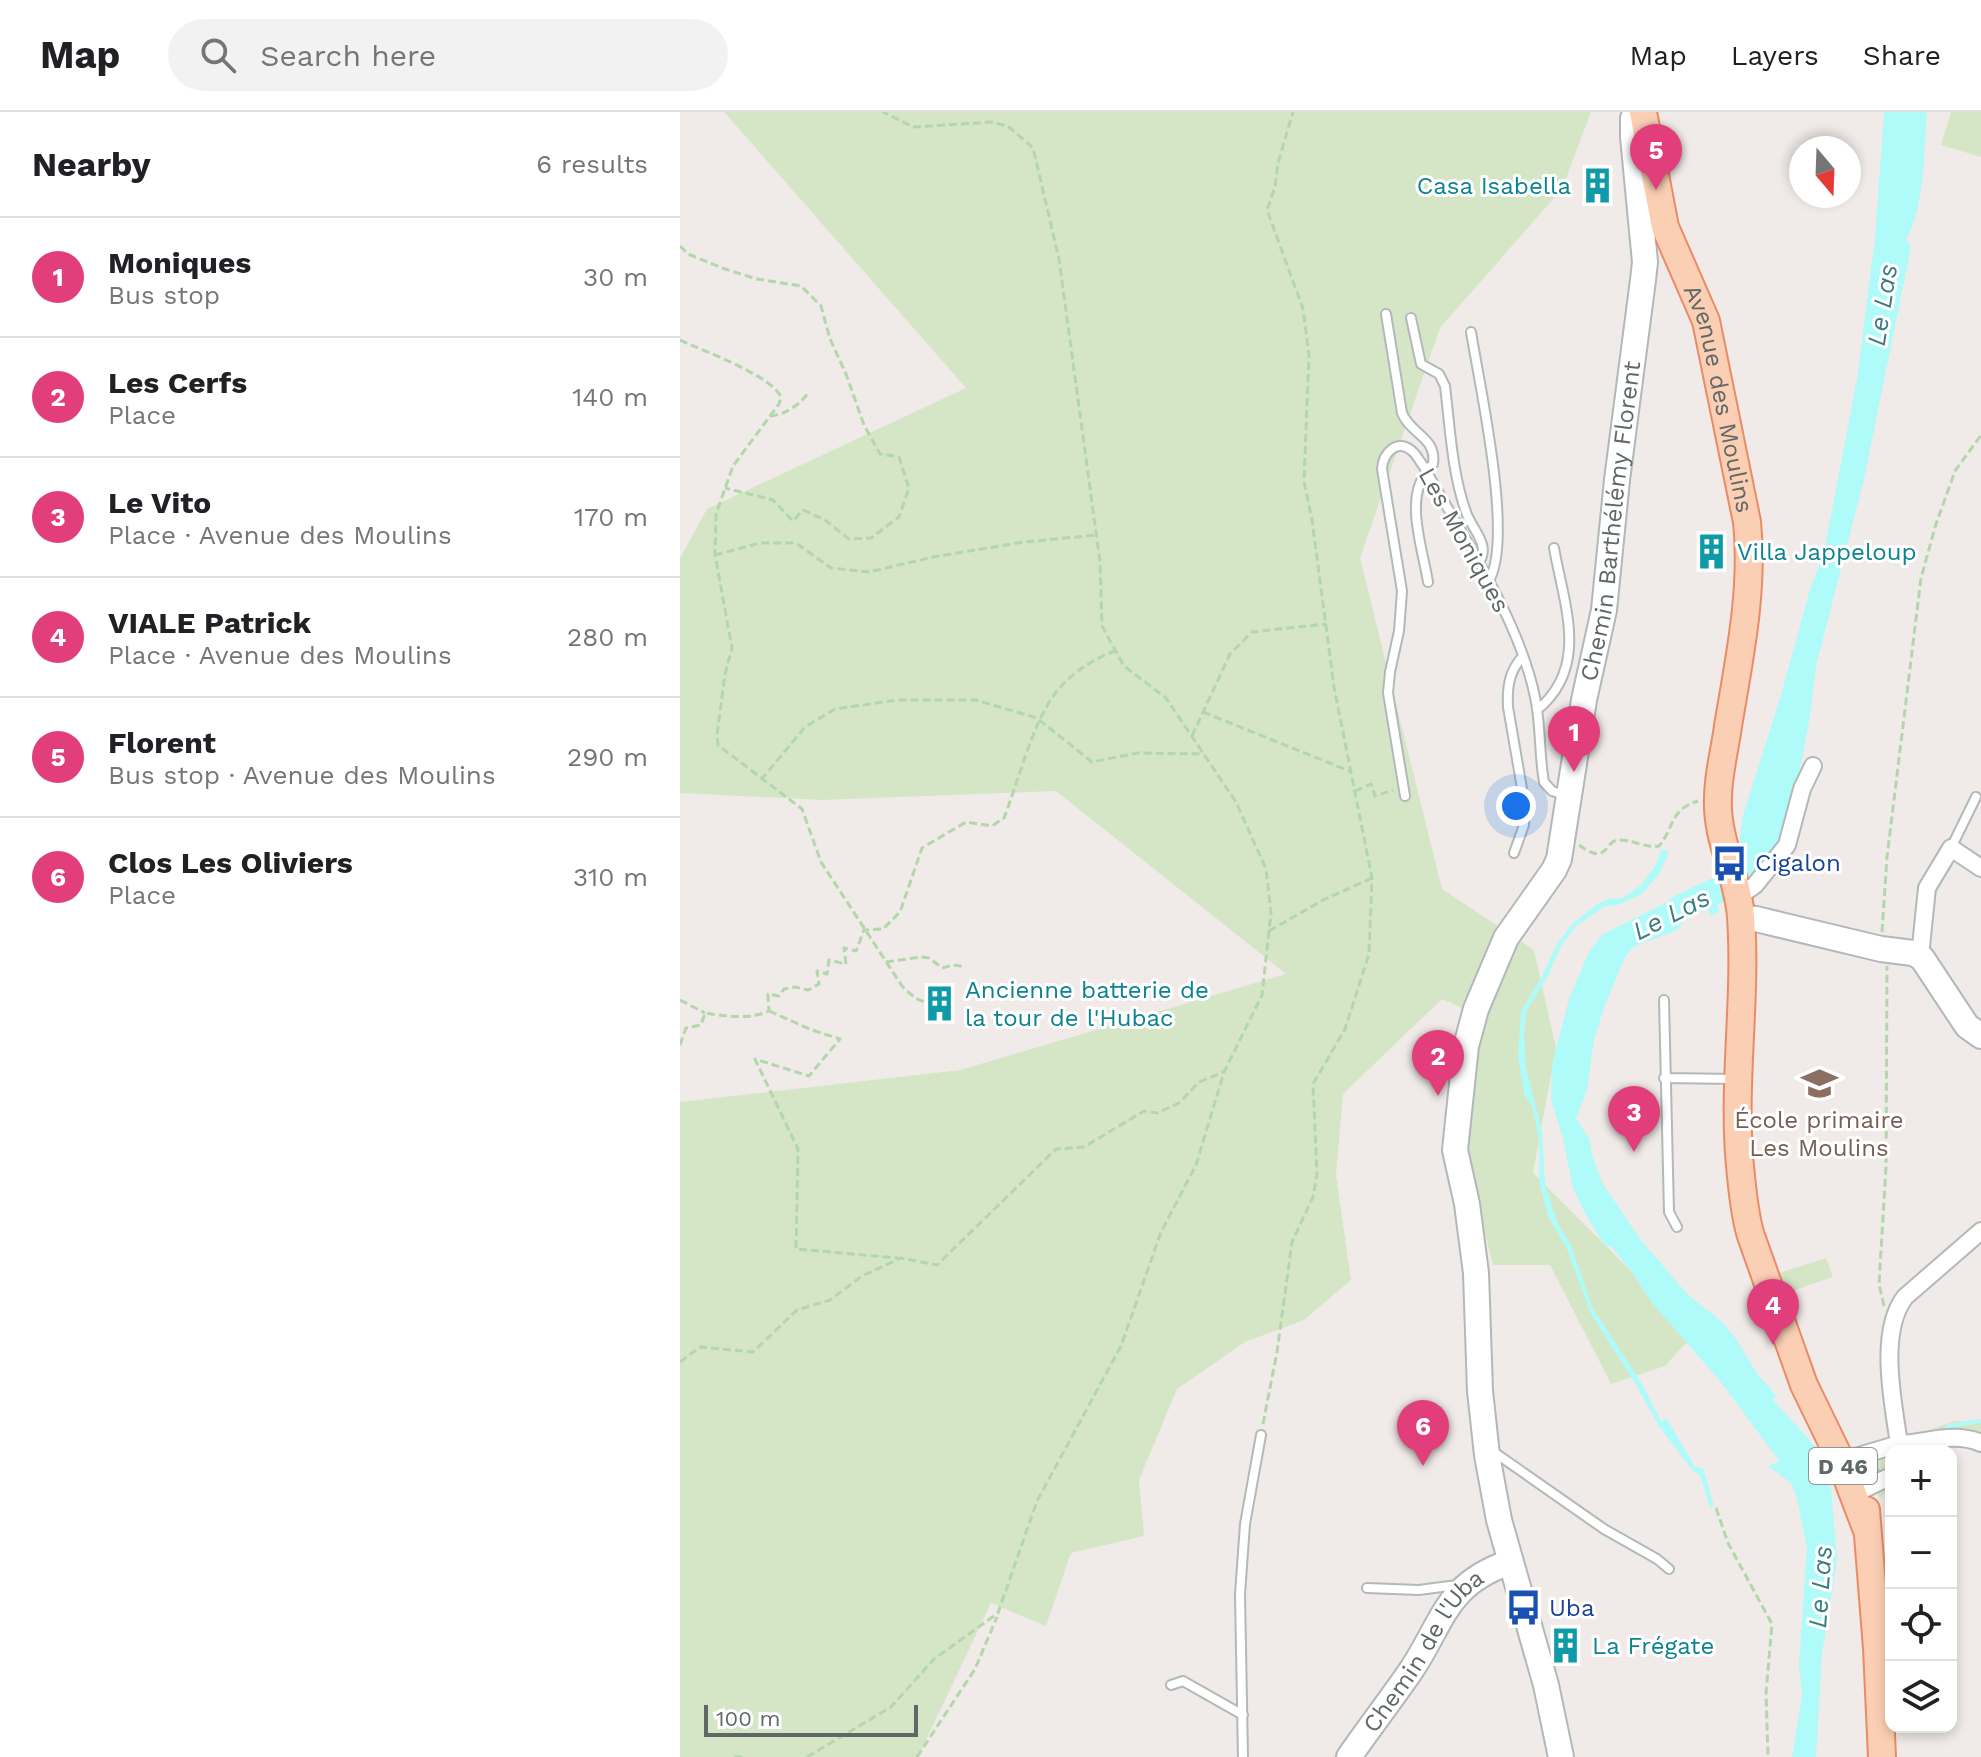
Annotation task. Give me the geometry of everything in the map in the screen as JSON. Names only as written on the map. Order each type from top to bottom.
[{"type":"main road","name":"Avenue des Moulins","points":[[1643,112],[1665,227],[1706,321],[1750,550],[1741,650],[1718,800],[1723,840],[1737,894],[1743,994],[1736,1134],[1747,1221],[1804,1385],[1828,1435],[1864,1472],[1882,1757]]},
{"type":"main road","name":"D 46","points":[[1815,1406],[1842,1435],[1864,1472]]},
{"type":"street","name":"Chemin Barthélémy Florent","points":[[1561,1757],[1546,1685],[1499,1520],[1486,1449],[1479,1385],[1476,1273],[1467,1204],[1455,1150],[1465,1054],[1476,1009],[1502,944],[1557,864],[1584,700],[1604,610],[1644,271],[1632,121],[1636,112]]},
{"type":"street","points":[[1813,766],[1802,789],[1787,845],[1755,885],[1737,894],[1756,919],[1920,956]]},
{"type":"street","points":[[1981,868],[1951,848],[1927,888],[1920,956],[1967,1026],[1981,1036]]},
{"type":"street","points":[[1900,1445],[1889,1336],[1900,1304],[1981,1231]]},
{"type":"street","points":[[1926,1445],[1944,1437],[1971,1438],[1981,1443]]},
{"type":"street","points":[[1864,1472],[1885,1458]]},
{"type":"street","name":"Chemin de l'Uba","points":[[1349,1757],[1411,1671],[1441,1614],[1465,1587],[1490,1570],[1510,1562]]},
{"type":"lane","points":[[1386,314],[1404,418],[1425,436],[1434,461],[1417,486],[1414,506],[1428,582]]},
{"type":"lane","points":[[1411,318],[1421,364],[1439,374],[1445,386],[1464,505],[1483,545],[1478,564]]},
{"type":"lane","points":[[1471,332],[1496,498],[1497,549],[1493,573],[1488,582]]},
{"type":"lane","name":"Les Moniques","points":[[1403,792],[1388,693],[1402,602],[1383,459],[1393,448],[1406,447],[1426,471],[1488,582],[1523,656],[1537,710],[1544,782],[1552,791],[1570,796]]},
{"type":"lane","points":[[1537,710],[1547,701],[1565,673],[1571,650],[1554,548]]},
{"type":"lane","points":[[1514,853],[1524,825],[1525,806],[1508,691],[1513,669],[1523,656]]},
{"type":"lane","points":[[1951,848],[1976,797]]},
{"type":"lane","points":[[1664,1000],[1669,1212],[1677,1227]]},
{"type":"lane","points":[[1664,1078],[1737,1079]]},
{"type":"lane","points":[[1243,1757],[1240,1594],[1243,1540],[1261,1435]]},
{"type":"lane","points":[[1486,1449],[1497,1452],[1604,1529],[1669,1569]]},
{"type":"lane","points":[[1367,1588],[1419,1590],[1455,1585],[1465,1587]]},
{"type":"lane","points":[[1171,1685],[1183,1681],[1243,1715]]},
{"type":"path","points":[[883,112],[913,127],[991,122],[1008,126],[1033,148],[1059,259],[1097,535],[1102,626],[1124,666],[1166,698],[1236,802],[1266,869],[1271,913],[1262,995],[1224,1072],[1196,1165],[1161,1232],[1121,1346],[1037,1501],[975,1669],[917,1757]]},
{"type":"path","points":[[1261,1435],[1277,1352],[1292,1242],[1313,1197],[1317,1174],[1313,1084],[1345,1029],[1369,954],[1372,878],[1349,771],[1304,482],[1309,355],[1303,309],[1267,210],[1293,112]]},
{"type":"path","points":[[680,246],[688,254],[725,269],[757,279],[801,286],[821,306],[830,339],[864,425],[880,454],[899,457],[909,488],[899,517],[871,538],[849,539],[825,520],[803,510],[793,521],[773,500],[725,488]]},
{"type":"path","points":[[680,340],[762,379],[778,390],[781,397],[733,466],[716,514],[715,555],[732,648],[725,674],[718,745],[802,809],[821,862],[902,986],[919,1001],[928,1004],[939,1002],[943,991]]},
{"type":"path","points":[[770,416],[779,415],[805,399],[809,391]]},
{"type":"path","points":[[1881,938],[1887,857],[1921,578],[1955,471],[1981,435]]},
{"type":"path","points":[[715,555],[760,543],[796,543],[831,568],[869,572],[933,557],[1024,542],[1097,535]]},
{"type":"path","points":[[1192,736],[1230,654],[1252,632],[1326,624]]},
{"type":"path","points":[[864,930],[883,929],[900,912],[922,848],[966,822],[992,826],[1004,818],[1040,720],[1054,694],[1091,661],[1115,651]]},
{"type":"path","points":[[761,780],[805,727],[835,709],[897,700],[976,700],[1040,720],[1092,762],[1138,753],[1204,754]]},
{"type":"path","points":[[1203,712],[1349,771]]},
{"type":"path","points":[[1355,791],[1371,784],[1375,796],[1403,792]]},
{"type":"path","points":[[1564,831],[1584,849],[1594,853],[1605,852],[1611,843],[1620,839],[1656,847],[1662,844],[1673,817],[1680,810],[1694,802],[1718,800]]},
{"type":"path","points":[[1269,931],[1323,900],[1372,878]]},
{"type":"path","points":[[769,1011],[768,994],[779,996],[784,989],[795,987],[808,990],[819,984],[817,971],[827,974],[829,960],[846,964],[844,948],[856,951],[864,930]]},
{"type":"path","points":[[886,962],[921,957],[929,958],[942,968],[953,965],[966,967]]},
{"type":"path","points":[[1887,961],[1886,1167],[1879,1284],[1889,1336]]},
{"type":"path","points":[[680,1000],[705,1013],[743,1017],[769,1011],[840,1039],[809,1076],[755,1059],[798,1149],[796,1249],[901,1258],[937,1265],[1056,1149],[1084,1147],[1144,1111],[1157,1113],[1179,1103],[1199,1082],[1224,1072]]},
{"type":"path","points":[[680,1045],[686,1028],[701,1025],[705,1013]]},
{"type":"path","points":[[680,1362],[700,1347],[753,1352],[797,1310],[830,1300],[862,1276],[901,1258]]},
{"type":"path","points":[[1716,1508],[1728,1543],[1772,1624],[1766,1693],[1768,1757]]},
{"type":"path","points":[[807,1757],[891,1707],[934,1659],[998,1613]]},
{"type":"path","points":[[734,1757],[746,1757]]},
{"type":"green space","points":[[724,112],[1591,112],[1562,189],[1440,328],[1360,558],[1442,889],[1534,950],[1556,1048],[1533,1173],[1694,1334],[1665,1366],[1611,1384],[1550,1265],[1493,1265],[1468,1165],[1467,1118],[1485,1018],[1442,999],[1343,1094],[1336,1175],[1351,1280],[1304,1320],[1245,1342],[1177,1389],[1139,1480],[1144,1536],[1071,1553],[1046,1626],[991,1603],[918,1757],[680,1757],[680,1102],[960,1070],[1286,974],[1056,791],[822,800],[680,793],[680,558],[707,509],[966,388]]},
{"type":"green space","points":[[1951,112],[1981,112],[1981,157],[1941,145]]},
{"type":"green space","points":[[1826,1258],[1833,1277],[1783,1294],[1776,1274]]},
{"type":"green space","points":[[1955,1421],[1981,1423],[1981,1452],[1957,1445],[1885,1445],[1885,1493],[1880,1498],[1864,1452]]},
{"type":"water","points":[[1884,112],[1927,112],[1920,195],[1906,239],[1911,247],[1864,479],[1816,666],[1792,811],[1784,837],[1748,880],[1739,847],[1742,819],[1824,552],[1857,379],[1875,239]]},
{"type":"water","points":[[1662,849],[1669,852],[1659,874],[1642,894],[1615,906],[1605,906],[1575,927],[1561,946],[1548,976],[1526,1012],[1526,1067],[1542,1131],[1545,1184],[1558,1224],[1571,1245],[1592,1307],[1641,1382],[1661,1421],[1667,1419],[1695,1467],[1703,1468],[1714,1506],[1710,1507],[1700,1475],[1693,1471],[1659,1426],[1591,1314],[1566,1247],[1548,1216],[1539,1181],[1539,1140],[1532,1106],[1524,1095],[1518,1056],[1521,1011],[1557,944],[1572,924],[1597,904],[1623,898],[1641,885],[1655,866]]},
{"type":"water","points":[[1710,881],[1719,912],[1711,915],[1707,908],[1686,919],[1677,930],[1633,947],[1625,957],[1594,1040],[1587,1089],[1576,1119],[1589,1138],[1603,1184],[1640,1239],[1689,1296],[1720,1320],[1734,1336],[1756,1372],[1777,1397],[1772,1399],[1823,1455],[1825,1463],[1816,1467],[1820,1477],[1831,1488],[1837,1561],[1822,1653],[1816,1757],[1792,1757],[1802,1696],[1799,1665],[1807,1547],[1796,1495],[1791,1483],[1768,1466],[1780,1462],[1720,1381],[1652,1303],[1611,1246],[1605,1246],[1573,1188],[1551,1099],[1552,1065],[1569,999],[1589,952],[1603,934]]},
{"type":"waterway","name":"Le Las","points":[[1681,907],[1739,880],[1763,837]]},
{"type":"waterway","points":[[1948,1426],[1981,1421]]},
{"type":"place","name":"Casa Isabella","points":[[1597,186]]},
{"type":"place","name":"Florent","points":[[1656,190]]},
{"type":"place","name":"Villa Jappeloup","points":[[1711,552]]},
{"type":"place","name":"Moniques","points":[[1574,772]]},
{"type":"place","name":"Cigalon","points":[[1729,863]]},
{"type":"place","name":"Ancienne batterie de la tour de l'Hubac","points":[[939,1004]]},
{"type":"place","name":"École primaire Les Moulins","points":[[1819,1083]]},
{"type":"place","name":"Les Cerfs","points":[[1438,1096]]},
{"type":"place","name":"Le Vito","points":[[1634,1152]]},
{"type":"place","name":"VIALE Patrick","points":[[1773,1345]]},
{"type":"place","name":"Clos Les Oliviers","points":[[1423,1466]]},
{"type":"place","name":"Uba","points":[[1523,1608]]},
{"type":"place","name":"La Frégate","points":[[1566,1646]]}]
